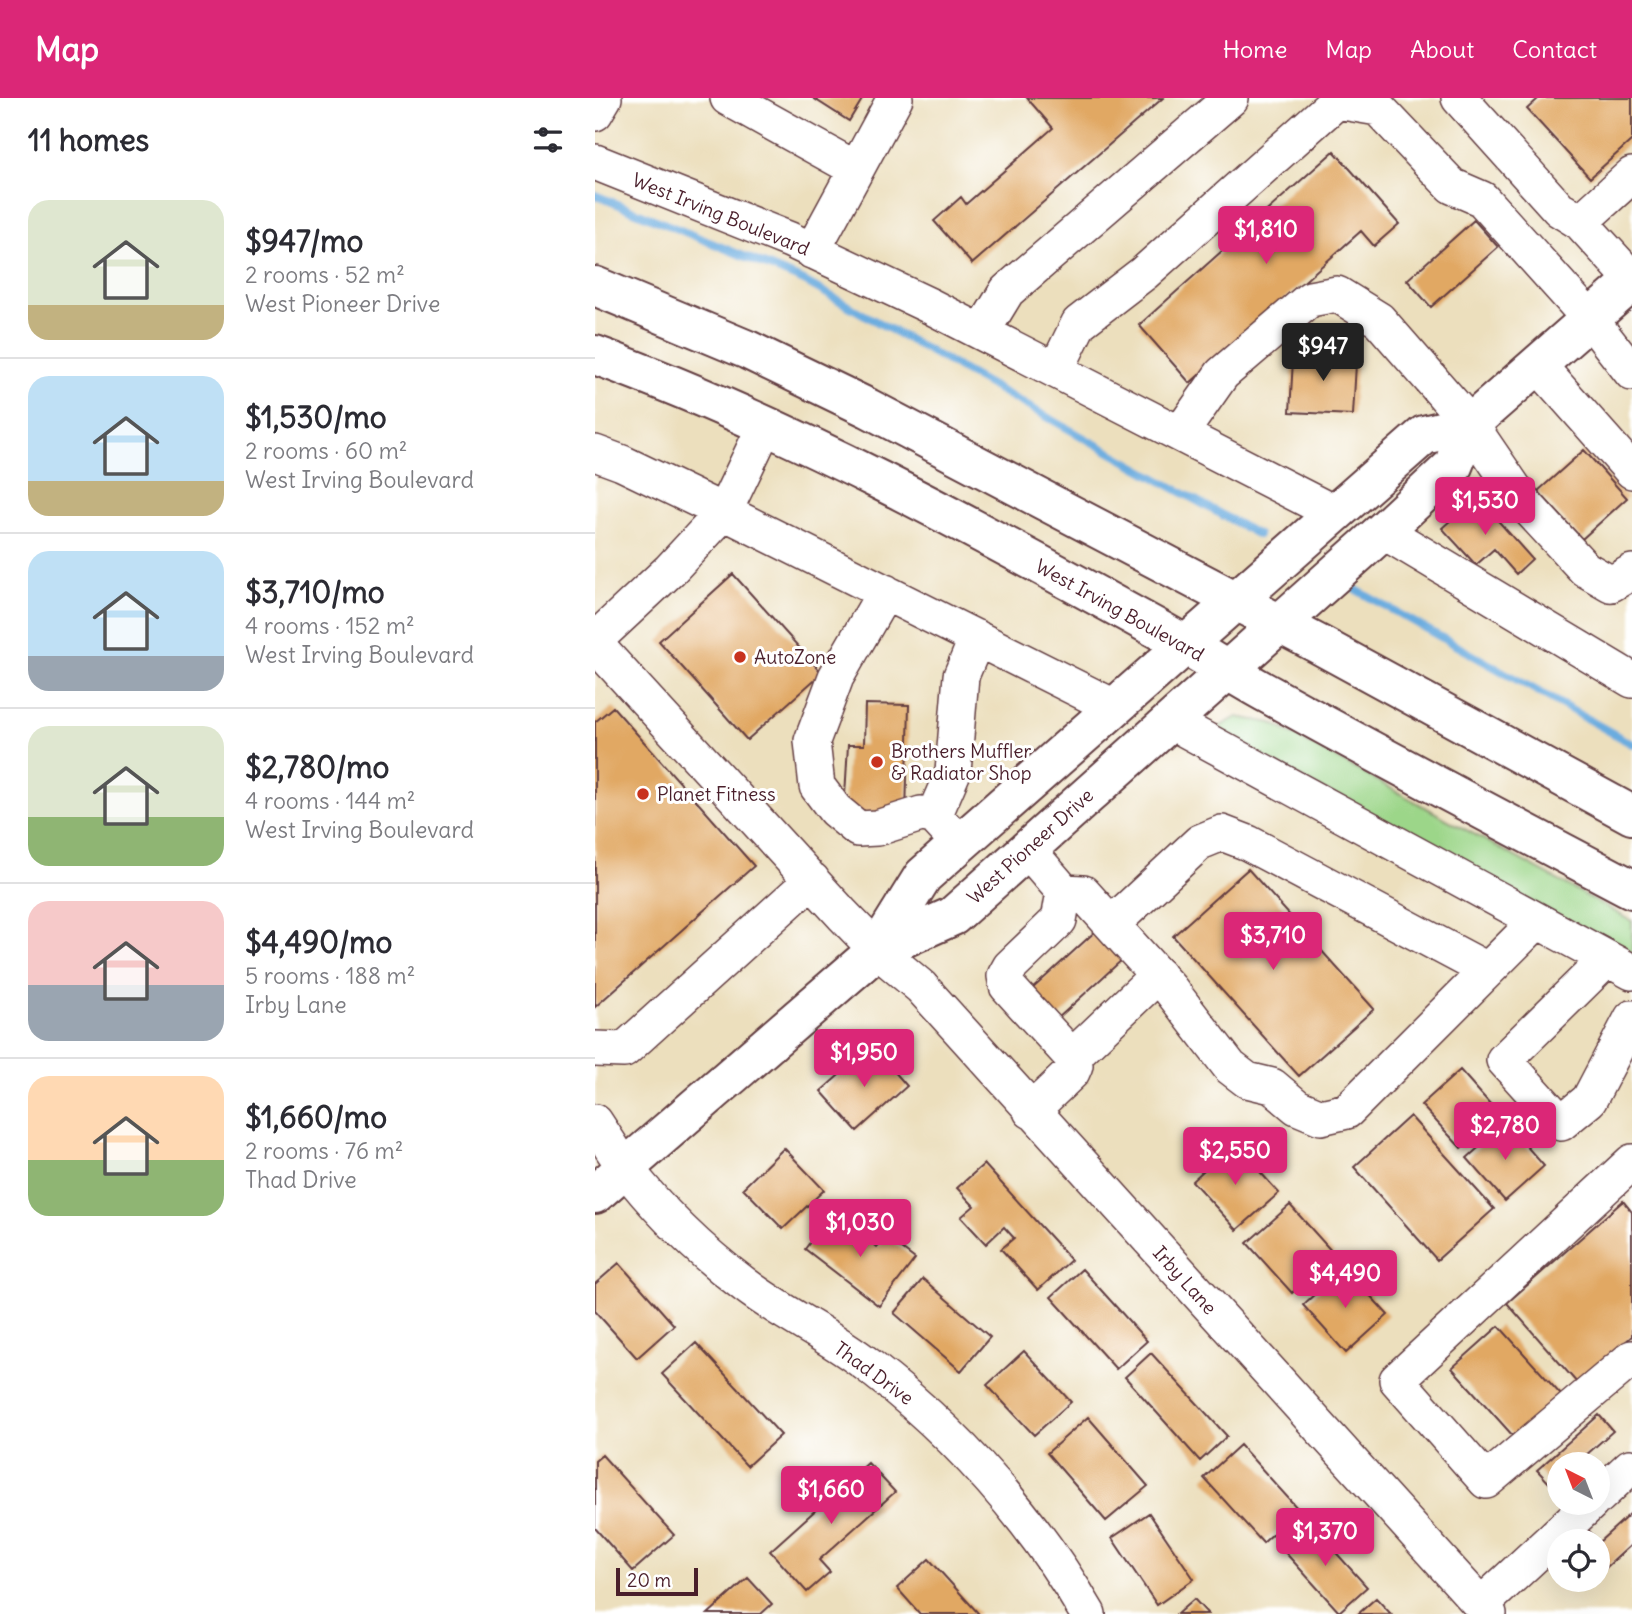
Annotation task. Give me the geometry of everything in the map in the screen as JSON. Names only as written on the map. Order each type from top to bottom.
[{"type":"main road","points":[[1279,623],[1453,466],[1470,424],[1632,281]]},
{"type":"main road","points":[[595,286],[748,350],[868,408],[1279,623],[1632,815]]},
{"type":"main road","name":"West Irving Boulevard","points":[[595,355],[645,373],[765,426],[947,515],[1185,645],[1268,694],[1632,889]]},
{"type":"main road","points":[[1235,601],[1424,435],[1470,424]]},
{"type":"main road","name":"West Pioneer Drive","points":[[877,950],[923,876],[1235,601]]},
{"type":"main road","name":"West Pioneer Drive","points":[[595,1194],[877,950],[953,916],[1279,623]]},
{"type":"street","points":[[595,113],[604,98]]},
{"type":"street","points":[[728,98],[856,169]]},
{"type":"street","points":[[812,251],[895,98]]},
{"type":"street","points":[[982,332],[1007,291],[1231,98]]},
{"type":"street","points":[[1459,98],[1559,209],[1580,222],[1632,281]]},
{"type":"street","points":[[1056,370],[1079,323],[1144,273],[1337,101],[1378,108],[1452,186],[1482,199],[1590,319],[1632,373]]},
{"type":"street","name":"West Irving Boulevard","points":[[595,162],[812,251],[982,332],[1335,513]]},
{"type":"street","points":[[1580,222],[1632,175]]},
{"type":"street","points":[[1180,434],[1221,374],[1310,299],[1336,294],[1379,320],[1470,424],[1524,503],[1585,569],[1611,584],[1632,572]]},
{"type":"street","points":[[1538,365],[1632,471]]},
{"type":"street","points":[[595,642],[670,570],[724,512],[765,426]]},
{"type":"street","points":[[595,453],[622,463],[724,512],[1114,707]]},
{"type":"street","points":[[1384,531],[1632,680]]},
{"type":"street","points":[[885,592],[836,677],[812,741],[817,786],[835,810],[858,829],[877,828],[921,814],[934,816],[960,844]]},
{"type":"street","points":[[934,816],[953,772],[961,677],[977,638]]},
{"type":"street","name":"Irby Lane","points":[[595,642],[877,950],[921,987],[1485,1609]]},
{"type":"street","points":[[1170,721],[1619,966],[1504,1060],[1561,1123],[1589,1100],[1632,1018]]},
{"type":"street","points":[[1112,924],[1200,842],[1221,833],[1248,843],[1487,970]]},
{"type":"street","points":[[1027,849],[1064,892],[1083,893],[1112,924],[1159,975],[1230,1067],[1247,1080],[1272,1086],[1297,1107],[1321,1117],[1347,1111],[1537,921]]},
{"type":"street","points":[[595,1049],[624,1050],[812,880]]},
{"type":"street","points":[[1031,1111],[1072,1072],[1075,1065],[1072,1057],[1007,986],[1005,976],[1010,967],[1059,920],[1064,892]]},
{"type":"street","points":[[1072,1057],[1159,975]]},
{"type":"street","name":"Thad Drive","points":[[595,1122],[625,1167],[673,1221],[743,1284],[865,1363],[942,1427],[1032,1528],[1088,1614]]},
{"type":"street","points":[[1632,1161],[1397,1380],[1486,1481],[1632,1358]]},
{"type":"street","points":[[1610,1486],[1630,1467]]},
{"type":"street","points":[[1485,1609],[1578,1516]]},
{"type":"green space","points":[[1237,717],[1272,723],[1632,921],[1632,957],[1216,732],[1219,727]]},
{"type":"building","points":[[813,98],[863,98],[849,121]]},
{"type":"building","points":[[1027,98],[1163,98],[972,264],[934,221],[961,197],[966,204],[1053,128]]},
{"type":"building","points":[[1539,98],[1632,98],[1632,140],[1590,178],[1527,109]]},
{"type":"building","points":[[1334,151],[1399,224],[1374,246],[1361,231],[1190,383],[1139,325]]},
{"type":"building","points":[[1474,220],[1498,247],[1431,307],[1407,280]]},
{"type":"building","points":[[1311,345],[1341,346],[1340,363],[1356,364],[1353,415],[1290,412],[1293,360],[1310,361]]},
{"type":"building","points":[[1584,450],[1627,498],[1582,539],[1538,491]]},
{"type":"building","points":[[1477,497],[1532,559],[1516,574],[1494,549],[1476,565],[1442,528]]},
{"type":"building","name":"AutoZone","points":[[733,574],[822,673],[747,740],[659,641]]},
{"type":"building","name":"Brothers Muffler & Radiator Shop","points":[[865,704],[909,705],[906,814],[844,813],[848,745],[864,745]]},
{"type":"building","name":"Planet Fitness","points":[[613,707],[754,866],[595,1007],[595,722]]},
{"type":"building","points":[[1248,869],[1374,1009],[1299,1076],[1173,936]]},
{"type":"building","points":[[1098,929],[1124,958],[1057,1019],[1031,990]]},
{"type":"building","points":[[872,1046],[907,1086],[857,1131],[821,1091]]},
{"type":"building","points":[[1460,1070],[1499,1114],[1461,1148],[1421,1105]]},
{"type":"building","points":[[1410,1116],[1494,1209],[1437,1260],[1354,1167]]},
{"type":"building","points":[[1506,1123],[1544,1166],[1505,1201],[1467,1158]]},
{"type":"building","points":[[1234,1143],[1279,1193],[1237,1230],[1192,1181]]},
{"type":"building","points":[[784,1148],[824,1190],[783,1229],[743,1188]]},
{"type":"building","points":[[984,1164],[1071,1260],[1038,1290],[1001,1249],[1014,1238],[1004,1227],[986,1244],[961,1217],[974,1206],[957,1188]]},
{"type":"building","points":[[1623,1201],[1632,1212],[1632,1336],[1578,1384],[1507,1303]]},
{"type":"building","points":[[1290,1205],[1334,1254],[1292,1293],[1247,1243]]},
{"type":"building","points":[[833,1212],[877,1247],[886,1237],[915,1259],[879,1306],[805,1249]]},
{"type":"building","points":[[619,1263],[674,1325],[637,1358],[595,1311],[595,1284]]},
{"type":"building","points":[[1344,1267],[1388,1315],[1346,1353],[1303,1305]]},
{"type":"building","points":[[1082,1269],[1147,1341],[1116,1369],[1051,1297]]},
{"type":"building","points":[[923,1279],[990,1337],[961,1371],[894,1313]]},
{"type":"building","points":[[1499,1326],[1561,1395],[1514,1437],[1452,1368]]},
{"type":"building","points":[[696,1343],[781,1435],[747,1466],[662,1374]]},
{"type":"building","points":[[1024,1351],[1071,1402],[1034,1435],[987,1385]]},
{"type":"building","points":[[1151,1353],[1227,1436],[1200,1461],[1125,1377]]},
{"type":"building","points":[[1599,1415],[1613,1431],[1590,1452],[1557,1452]]},
{"type":"building","points":[[1088,1417],[1148,1486],[1106,1521],[1047,1453]]},
{"type":"building","points":[[1240,1445],[1299,1510],[1263,1543],[1204,1478]]},
{"type":"building","points":[[602,1455],[674,1535],[633,1571],[595,1528],[595,1461]]},
{"type":"building","points":[[1547,1461],[1547,1481],[1537,1470]]},
{"type":"building","points":[[868,1463],[895,1492],[819,1560],[830,1572],[807,1592],[770,1551]]},
{"type":"building","points":[[1632,1512],[1632,1544],[1610,1564],[1610,1532]]},
{"type":"building","points":[[1149,1513],[1194,1579],[1157,1605],[1112,1538]]},
{"type":"building","points":[[1311,1525],[1367,1587],[1339,1612],[1283,1550]]},
{"type":"building","points":[[929,1559],[979,1614],[920,1614],[897,1588]]},
{"type":"building","points":[[748,1578],[772,1604],[761,1614],[708,1614]]},
{"type":"building","points":[[1376,1598],[1391,1614],[1358,1614]]},
{"type":"building","points":[[1194,1599],[1208,1614],[1177,1614]]},
{"type":"waterway","points":[[595,195],[804,281],[1258,535]]},
{"type":"waterway","points":[[1351,587],[1632,744]]},
{"type":"place","name":"AutoZone","points":[[740,657]]},
{"type":"place","name":"Brothers Muffler & Radiator Shop","points":[[877,762]]},
{"type":"place","name":"Planet Fitness","points":[[643,794]]}]
